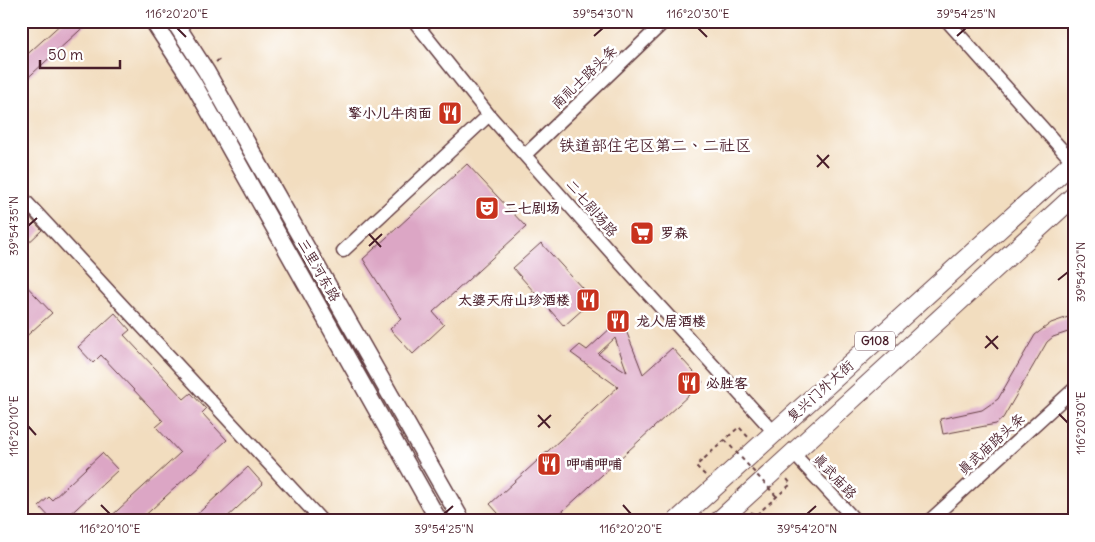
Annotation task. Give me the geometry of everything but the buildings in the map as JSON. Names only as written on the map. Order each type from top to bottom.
[{"type":"highway","name":"复兴门外大街","points":[[677,521],[1074,162]]},
{"type":"highway","name":"复兴门外大街","points":[[719,521],[1074,196]]},
{"type":"main road","name":"三里河东路","points":[[153,21],[192,81],[437,520]]},
{"type":"main road","name":"三里河东路","points":[[174,21],[206,71],[462,521]]},
{"type":"street","name":"二七剧场路","points":[[414,21],[489,115],[774,432]]},
{"type":"street","name":"南礼士路头条","points":[[525,154],[665,21]]},
{"type":"street","points":[[947,21],[1074,162]]},
{"type":"street","points":[[343,251],[489,115]]},
{"type":"street","points":[[21,196],[322,521]]},
{"type":"street","name":"真武庙路头条","points":[[929,521],[1074,389]]},
{"type":"street","name":"真武庙路","points":[[793,452],[856,521]]},
{"type":"path","points":[[696,466],[739,427]]},
{"type":"path","points":[[725,440],[777,496]]},
{"type":"path","points":[[755,516],[791,484]]},
{"type":"place","name":"擎小儿牛肉面","points":[[450,113]]},
{"type":"place","name":"二七剧场","points":[[487,208]]},
{"type":"place","name":"罗森","points":[[642,233]]},
{"type":"place","name":"太婆天府山珍酒楼","points":[[588,300]]},
{"type":"place","name":"龙人居酒楼","points":[[618,321]]},
{"type":"place","name":"必胜客","points":[[689,383]]},
{"type":"place","name":"呷哺呷哺","points":[[549,464]]},
{"type":"district","name":"铁道部住宅区第二、二社区","points":[[655,145]]}]
